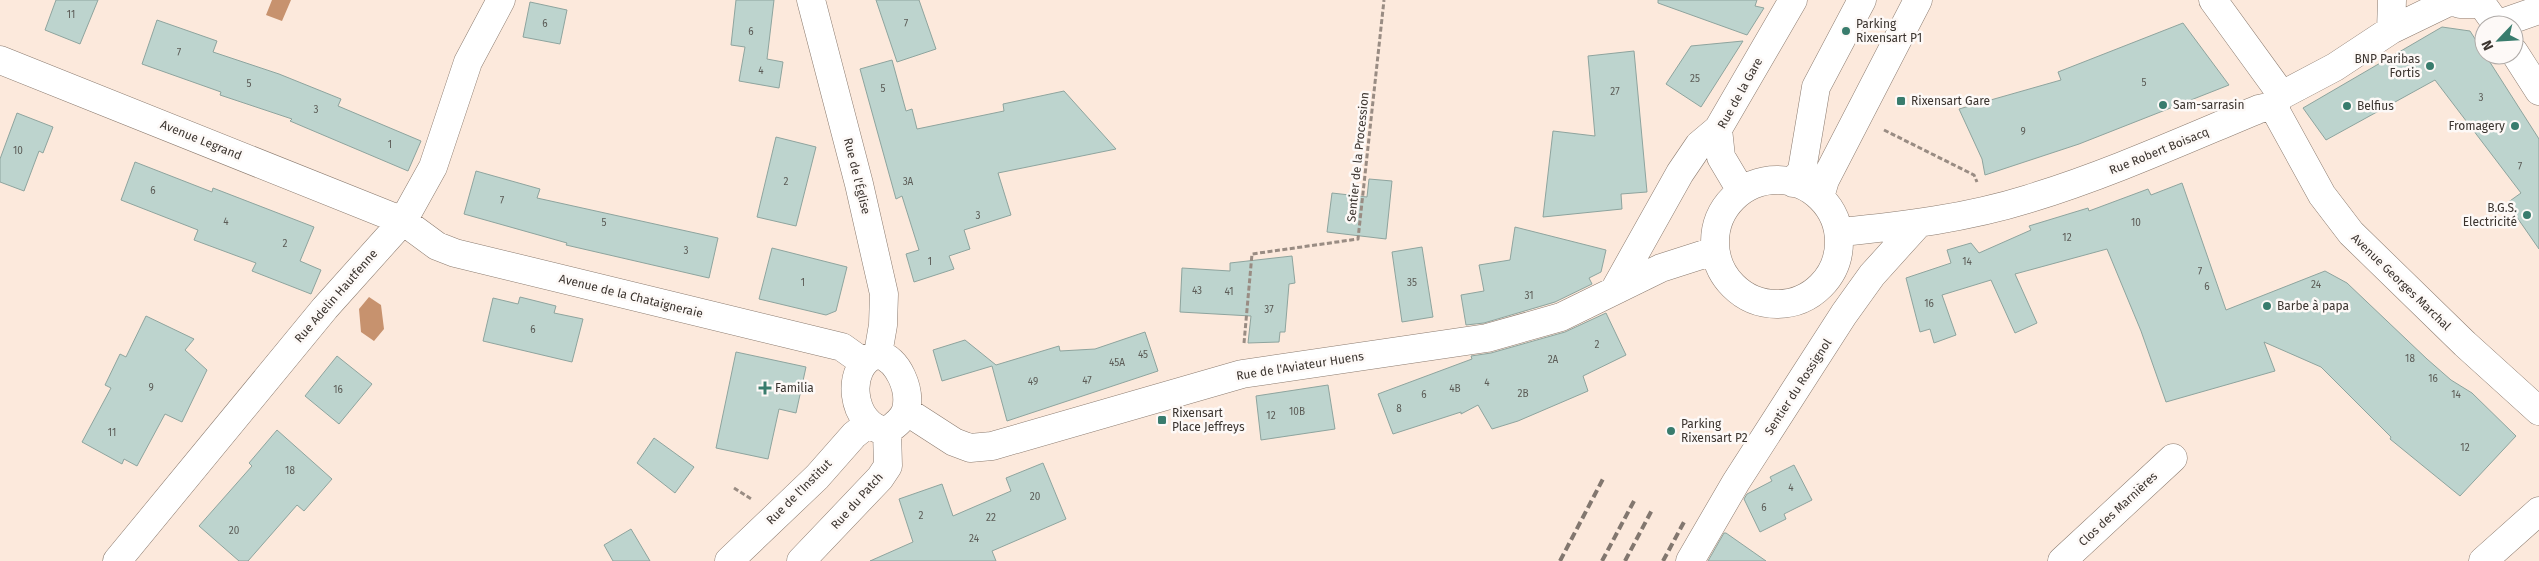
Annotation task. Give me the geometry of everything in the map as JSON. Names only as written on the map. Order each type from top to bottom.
[{"type":"street","name":"Rue Adelin Hautfenne","points":[[117,561],[325,308],[403,221],[434,167],[468,62],[501,0]]},
{"type":"street","name":"Rue de l'Église","points":[[811,0],[860,184],[884,294],[883,325],[871,358]]},
{"type":"street","name":"Rue de la Gare","points":[[1740,190],[1721,157],[1718,129],[1793,0]]},
{"type":"street","points":[[1793,183],[1802,170],[1816,88],[1862,0]]},
{"type":"street","points":[[1820,197],[1825,180],[1918,0]]},
{"type":"street","name":"Avenue Georges Marchal","points":[[2213,0],[2278,100],[2322,195],[2351,233],[2458,338],[2539,411]]},
{"type":"street","points":[[2391,30],[2392,0]]},
{"type":"street","points":[[2452,1],[2460,4],[2482,4],[2490,15]]},
{"type":"street","name":"Rue Robert Boisacq","points":[[1840,232],[1920,223],[2045,194],[2101,175],[2259,110],[2335,67],[2391,30],[2452,1]]},
{"type":"street","points":[[2524,15],[2539,10]]},
{"type":"street","name":"Avenue Legrand","points":[[0,60],[403,221]]},
{"type":"street","points":[[2522,65],[2539,91]]},
{"type":"street","points":[[1615,289],[1680,173],[1699,145],[1718,129]]},
{"type":"street","points":[[1778,180],[1793,183],[1804,186],[1820,197],[1835,214],[1840,232],[1839,256],[1828,278],[1812,294],[1792,302],[1770,304],[1746,298],[1731,282],[1714,251],[1718,221],[1730,199],[1740,190],[1758,182],[1778,180]]},
{"type":"street","name":"Avenue de la Chataigneraie","points":[[403,221],[437,246],[454,253],[842,347],[871,358]]},
{"type":"street","name":"Sentier du Rossignol","points":[[1690,561],[1736,482],[1844,314],[1872,275],[1920,223]]},
{"type":"street","name":"Rue de l'Aviateur Huens","points":[[906,411],[954,442],[970,448],[992,446],[1242,374],[1487,338],[1562,316],[1661,268],[1714,251]]},
{"type":"street","points":[[886,356],[899,370],[907,398],[906,411],[896,425],[878,427],[856,399],[856,380],[871,358],[886,356]]},
{"type":"street","name":"Rue de l'Institut","points":[[729,561],[817,477],[854,436],[878,427]]},
{"type":"street","name":"Rue du Patch","points":[[801,561],[880,478],[888,466],[878,427]]},
{"type":"street","name":"Clos des Marnières","points":[[2062,561],[2173,458]]},
{"type":"street","points":[[2483,561],[2539,511]]},
{"type":"path","name":"Sentier de la Procession","points":[[1242,374],[1252,254],[1358,239],[1384,0]]},
{"type":"path","points":[[1880,127],[1974,175],[1979,189]]},
{"type":"shaded area","points":[[272,0],[291,0],[282,21],[266,15]]},
{"type":"shaded area","points":[[369,297],[381,305],[384,329],[374,341],[361,332],[359,309]]},
{"type":"building","points":[[56,0],[98,0],[80,44],[45,30]]},
{"type":"building","points":[[736,0],[774,0],[767,59],[783,62],[779,88],[739,81],[745,47],[731,45]]},
{"type":"building","points":[[876,0],[919,0],[936,49],[897,62]]},
{"type":"building","points":[[1658,0],[1757,0],[1755,6],[1764,8],[1747,35],[1658,3]]},
{"type":"building","points":[[530,2],[567,10],[560,44],[523,37]]},
{"type":"building","points":[[157,20],[217,41],[213,52],[279,74],[341,99],[338,106],[421,141],[408,171],[290,121],[292,119],[220,95],[221,92],[142,64]]},
{"type":"building","points":[[2183,23],[2229,85],[2079,144],[1985,175],[1982,159],[1959,109],[2061,80],[2058,72]]},
{"type":"building","points":[[2442,27],[2470,31],[2474,37],[2474,65],[2492,65],[2539,139],[2539,249],[2507,203],[2521,193],[2435,80],[2326,140],[2303,108]]},
{"type":"building","points":[[1743,41],[1701,107],[1666,84],[1691,46]]},
{"type":"building","points":[[1634,51],[1647,192],[1621,194],[1622,209],[1543,217],[1553,131],[1595,136],[1588,56]]},
{"type":"building","points":[[892,60],[906,111],[912,109],[917,129],[1004,111],[1003,104],[1064,91],[1116,149],[998,173],[1011,215],[964,230],[970,249],[949,256],[954,269],[914,282],[906,254],[919,250],[902,196],[896,199],[860,69]]},
{"type":"building","points":[[17,113],[53,127],[43,153],[39,151],[24,191],[0,182],[0,159]]},
{"type":"building","points":[[776,137],[816,147],[796,226],[757,217]]},
{"type":"building","points":[[135,162],[212,192],[213,188],[314,227],[300,261],[321,270],[311,294],[252,271],[256,263],[194,240],[198,230],[121,200]]},
{"type":"building","points":[[476,171],[540,189],[537,198],[718,238],[709,278],[566,245],[567,243],[464,214]]},
{"type":"building","points":[[1369,179],[1392,181],[1386,239],[1327,232],[1332,193],[1367,197]]},
{"type":"building","points":[[2182,183],[2226,310],[2325,271],[2347,283],[2427,359],[2451,380],[2472,393],[2516,436],[2460,496],[2390,439],[2391,437],[2321,367],[2264,342],[2275,371],[2166,402],[2141,331],[2107,249],[2015,274],[2037,323],[2015,333],[1991,280],[1942,295],[1956,335],[1934,343],[1930,329],[1920,332],[1906,278],[1951,263],[1947,250],[1971,243],[1979,253],[2031,230],[2029,226],[2088,208],[2089,211],[2148,189],[2151,195]]},
{"type":"building","points":[[1515,227],[1606,250],[1601,272],[1589,278],[1592,284],[1555,302],[1484,323],[1466,325],[1461,295],[1484,291],[1479,265],[1510,260]]},
{"type":"building","points":[[1422,247],[1433,317],[1402,322],[1392,252]]},
{"type":"building","points":[[772,248],[847,267],[836,311],[826,315],[759,299]]},
{"type":"building","points":[[1292,256],[1295,283],[1289,284],[1285,332],[1280,332],[1279,342],[1248,343],[1251,316],[1180,312],[1182,268],[1230,271],[1230,263]]},
{"type":"building","points":[[520,297],[556,306],[554,313],[583,319],[572,362],[483,341],[493,298],[518,304]]},
{"type":"building","points":[[1606,313],[1626,355],[1583,376],[1588,391],[1518,421],[1492,429],[1478,405],[1461,414],[1461,412],[1393,434],[1378,394],[1472,359],[1471,356],[1491,353],[1565,332]]},
{"type":"building","points":[[146,316],[194,339],[185,350],[207,370],[182,422],[165,414],[137,466],[124,459],[122,464],[82,442],[111,388],[105,385],[120,354],[126,357]]},
{"type":"building","points":[[1145,332],[1158,371],[1007,421],[992,366],[942,381],[933,350],[965,340],[996,365],[1059,346],[1060,351],[1095,349]]},
{"type":"building","name":"Familia","points":[[736,352],[806,367],[796,413],[779,409],[768,459],[716,448]]},
{"type":"building","points":[[337,356],[372,384],[339,424],[305,396]]},
{"type":"building","points":[[1328,385],[1335,429],[1261,440],[1256,396]]},
{"type":"building","points":[[277,430],[332,479],[304,511],[297,505],[248,561],[239,561],[199,526],[252,466],[249,463]]},
{"type":"building","points":[[654,438],[694,467],[675,493],[637,463]]},
{"type":"building","points":[[1043,463],[1066,519],[992,551],[996,561],[870,561],[913,542],[899,499],[942,484],[953,516],[1011,491],[1006,478]]},
{"type":"building","points":[[1794,465],[1812,500],[1784,514],[1786,519],[1760,532],[1744,499],[1747,494],[1772,481],[1770,477]]},
{"type":"building","points":[[631,529],[650,561],[613,561],[604,545]]},
{"type":"building","points":[[1724,533],[1726,533],[1766,561],[1708,561]]},
{"type":"railway","points":[[1560,561],[1604,477]]},
{"type":"railway","points":[[1602,561],[1634,501]]},
{"type":"railway","points":[[1625,561],[1653,508]]},
{"type":"railway","points":[[1663,561],[1684,522]]},
{"type":"place","name":"Parking Rixensart P1","points":[[1846,31]]},
{"type":"place","name":"BNP Paribas Fortis","points":[[2430,66]]},
{"type":"place","name":"Rixensart Gare","points":[[1901,101]]},
{"type":"place","name":"Sam-sarrasin","points":[[2163,105]]},
{"type":"place","name":"Belfius","points":[[2347,106]]},
{"type":"place","name":"Fromagery","points":[[2515,126]]},
{"type":"place","name":"B.G.S. Electricité","points":[[2527,215]]},
{"type":"place","name":"Barbe à papa","points":[[2267,306]]},
{"type":"place","name":"Familia","points":[[765,388]]},
{"type":"place","name":"Rixensart Place Jeffreys","points":[[1162,420]]},
{"type":"place","name":"Parking Rixensart P2","points":[[1671,431]]}]
